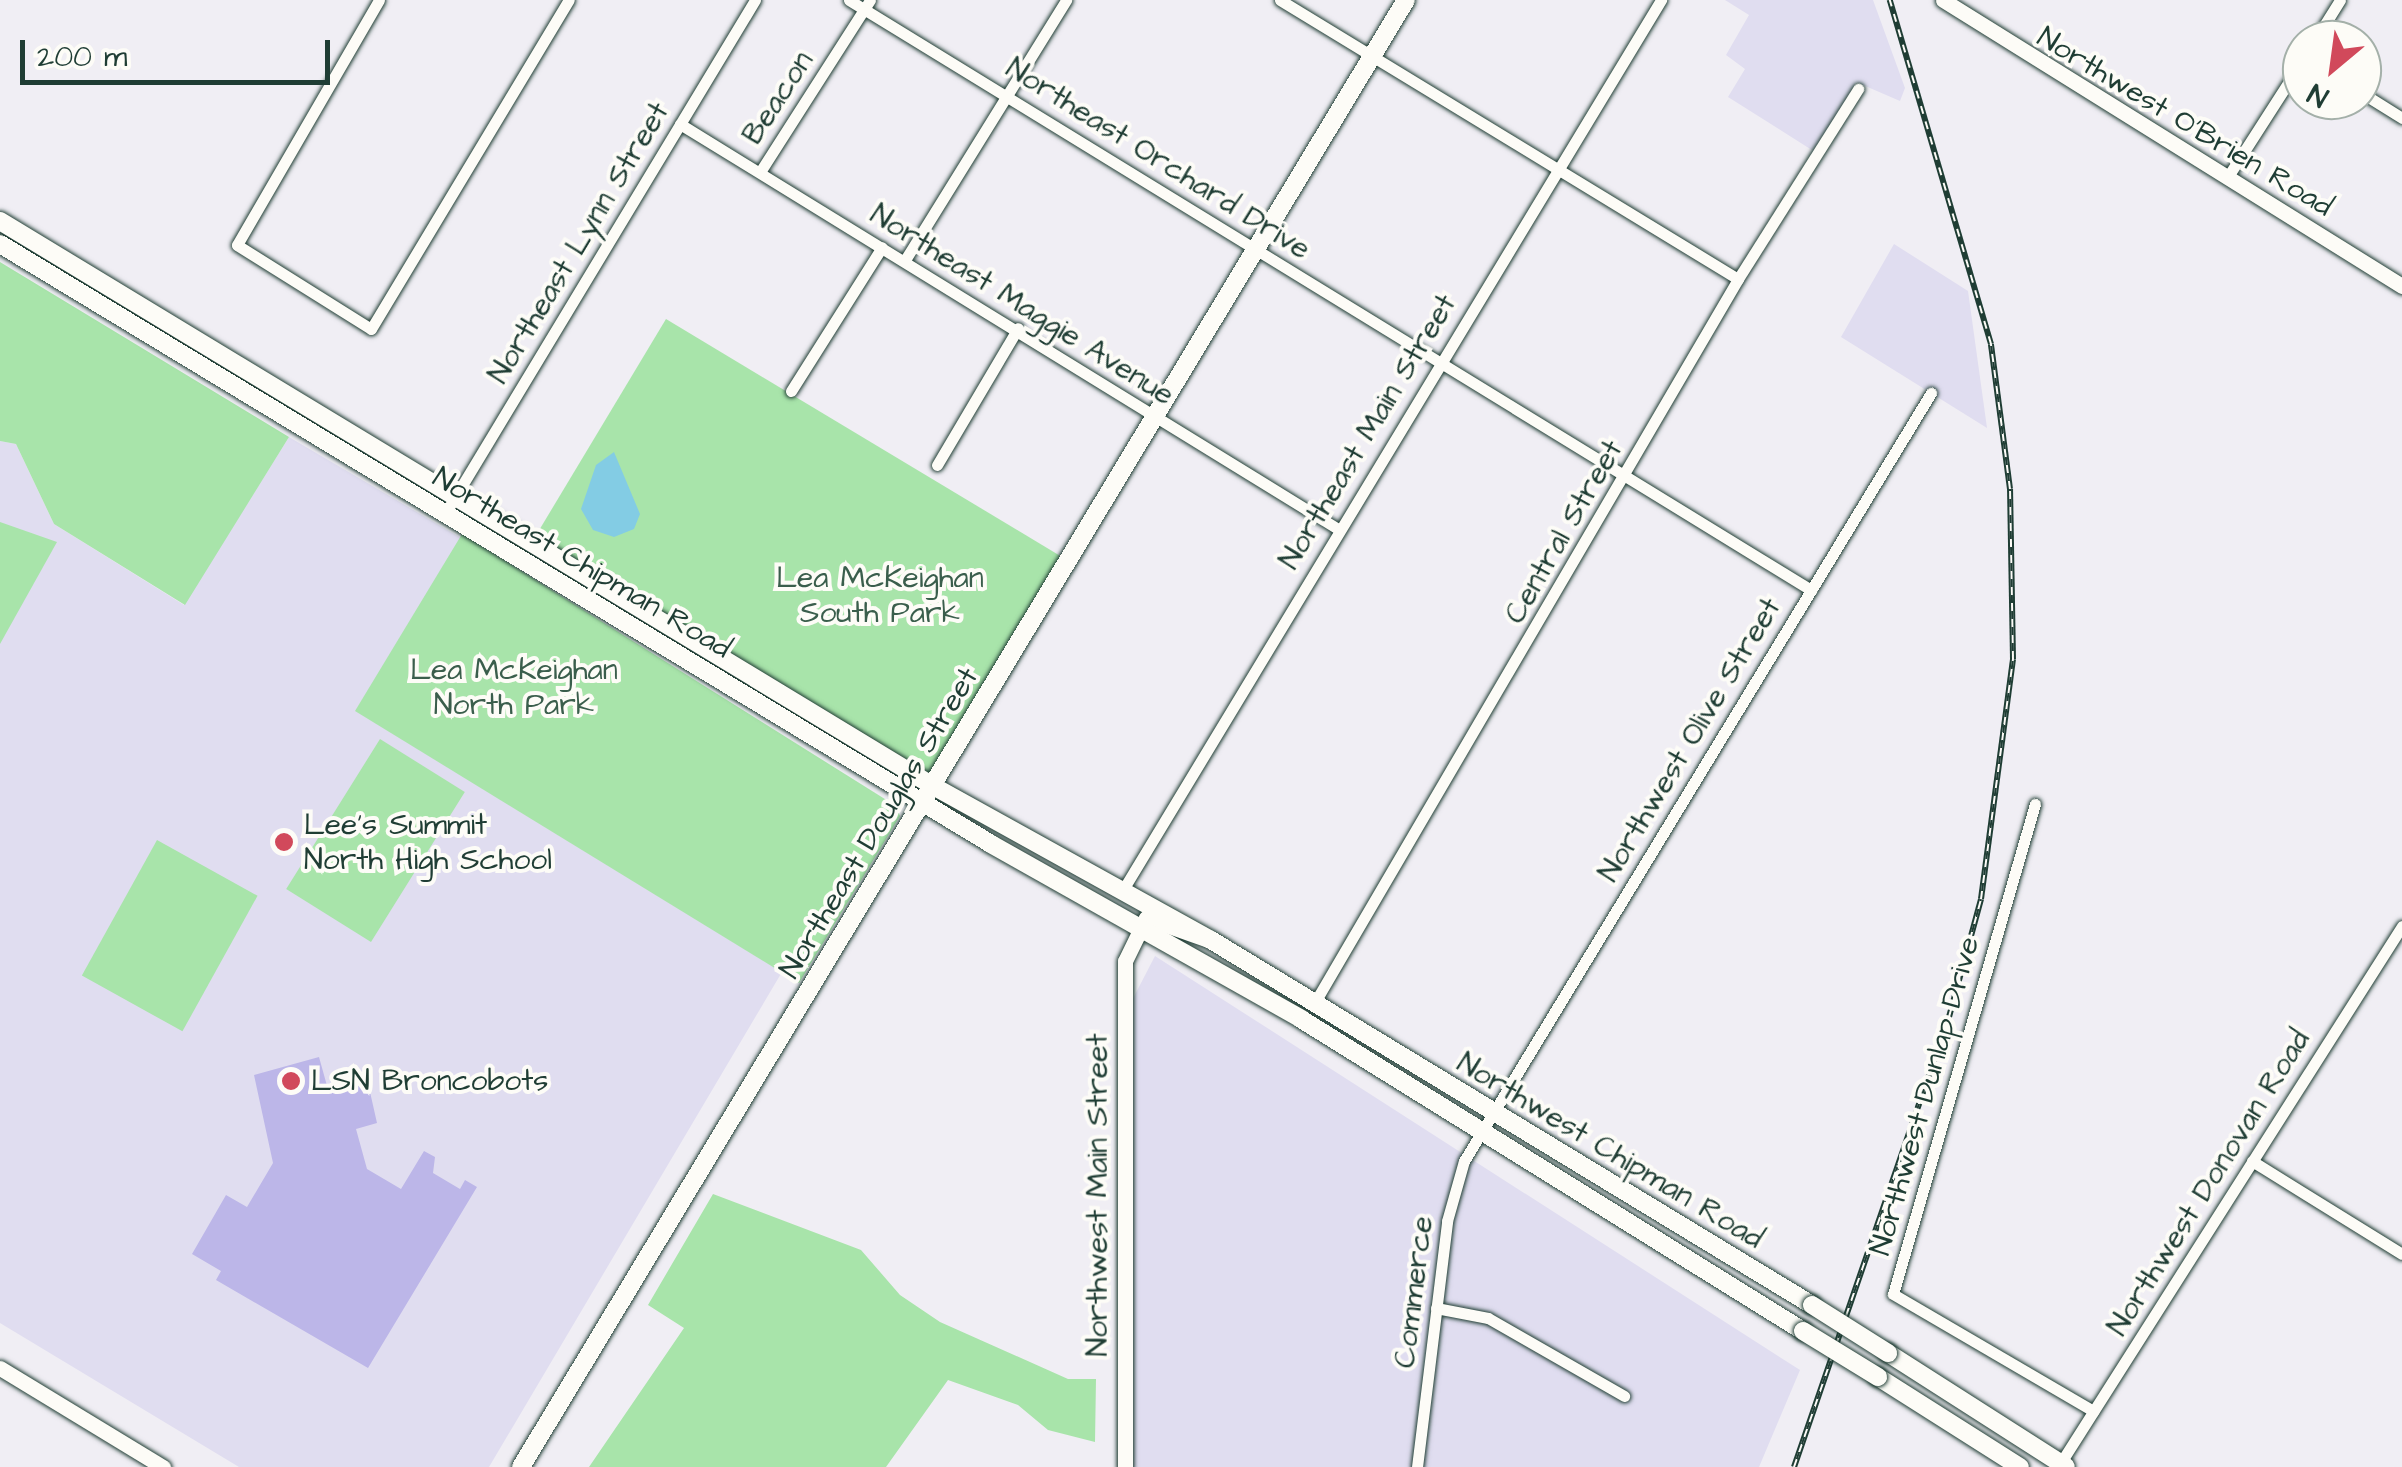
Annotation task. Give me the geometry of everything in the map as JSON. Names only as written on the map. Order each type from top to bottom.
[{"type":"main road","name":"Northeast Douglas Street","points":[[520,1467],[1258,251],[1406,0]]},
{"type":"main road","name":"Northeast Chipman Road","points":[[0,221],[922,802],[1138,926]]},
{"type":"main road","name":"Northeast Chipman Road","points":[[0,244],[1120,893]]},
{"type":"main road","name":"Northwest Chipman Road","points":[[1120,893],[1211,940],[1315,1002],[1888,1353],[2061,1466]]},
{"type":"main road","name":"Northwest Chipman Road","points":[[1138,926],[1482,1131],[2020,1467]]},
{"type":"street","points":[[380,0],[237,245],[371,329],[568,0]]},
{"type":"street","name":"Northeast Lynn Street","points":[[450,504],[755,0]]},
{"type":"street","name":"Northeast Orchard Drive","points":[[849,0],[868,5],[1258,251],[1810,590]]},
{"type":"street","points":[[905,260],[1066,0]]},
{"type":"street","points":[[1280,0],[1738,279]]},
{"type":"street","name":"Northeast Main Street","points":[[1120,893],[1662,0]]},
{"type":"street","name":"Northwest O'Brien Road","points":[[1943,0],[2402,286]]},
{"type":"street","name":"Beacon","points":[[760,172],[868,5]]},
{"type":"street","name":"Central Street","points":[[1315,1002],[1738,279],[1858,89]]},
{"type":"street","points":[[2226,178],[2282,92]]},
{"type":"street","name":"Northeast Maggie Avenue","points":[[680,124],[1018,328],[1338,529]]},
{"type":"street","points":[[791,392],[882,248]]},
{"type":"street","points":[[936,466],[1018,328]]},
{"type":"street","name":"Northwest Olive Street","points":[[1482,1131],[1931,392]]},
{"type":"street","name":"Northwest Dunlap Drive","points":[[2035,804],[1894,1294],[2093,1411]]},
{"type":"street","points":[[1138,926],[1146,918],[1211,940]]},
{"type":"street","name":"Northwest Main Street","points":[[1125,1467],[1125,961],[1138,926]]},
{"type":"street","name":"Northwest Donovan Road","points":[[2061,1466],[2402,926]]},
{"type":"street","name":"Commerce","points":[[1417,1467],[1454,1190],[1482,1131]]},
{"type":"street","points":[[2252,1161],[2402,1254]]},
{"type":"street","points":[[1436,1308],[1488,1318],[1624,1396]]},
{"type":"street","points":[[0,1368],[164,1467]]},
{"type":"shaded area","points":[[1725,0],[1873,0],[1905,88],[1900,101],[1856,82],[1815,152],[1728,97],[1745,69],[1726,55],[1749,15]]},
{"type":"shaded area","points":[[1894,244],[1968,291],[1987,428],[1841,337]]},
{"type":"shaded area","name":"Lee's Summit North High School","points":[[289,437],[461,538],[356,711],[782,972],[489,1467],[239,1467],[0,1323],[0,441],[16,444],[54,524],[184,605]]},
{"type":"shaded area","points":[[1155,956],[1800,1370],[1759,1467],[1125,1467],[1126,1012]]},
{"type":"green space","points":[[0,262],[289,437],[185,605],[54,524],[16,444],[0,441]]},
{"type":"green space","name":"Lea McKeighan South Park","points":[[666,319],[1063,557],[932,775],[535,537]]},
{"type":"green space","points":[[0,522],[57,542],[0,644]]},
{"type":"green space","name":"Lea McKeighan North Park","points":[[462,534],[896,806],[900,816],[799,983],[355,711]]},
{"type":"green space","points":[[380,739],[465,792],[371,942],[286,889]]},
{"type":"green space","points":[[157,840],[258,896],[182,1031],[82,976]]},
{"type":"green space","points":[[713,1194],[861,1250],[900,1295],[940,1322],[1068,1379],[1096,1379],[1095,1442],[1048,1430],[1018,1405],[948,1380],[886,1467],[589,1467],[684,1328],[648,1305]]},
{"type":"water","points":[[614,452],[640,514],[634,529],[614,537],[593,530],[581,509],[596,465]]},
{"type":"building","points":[[319,1057],[329,1093],[368,1083],[377,1123],[356,1129],[367,1169],[401,1189],[424,1151],[435,1157],[433,1173],[460,1189],[465,1180],[477,1187],[368,1368],[216,1280],[221,1271],[192,1254],[226,1195],[247,1207],[273,1163],[254,1075]]},
{"type":"railway","points":[[1794,1467],[1949,1017],[1981,899],[2013,659],[2010,489],[1991,344],[1890,0]]},
{"type":"place","name":"Lee's Summit North High School","points":[[284,842]]},
{"type":"place","name":"LSN Broncobots","points":[[291,1081]]}]
